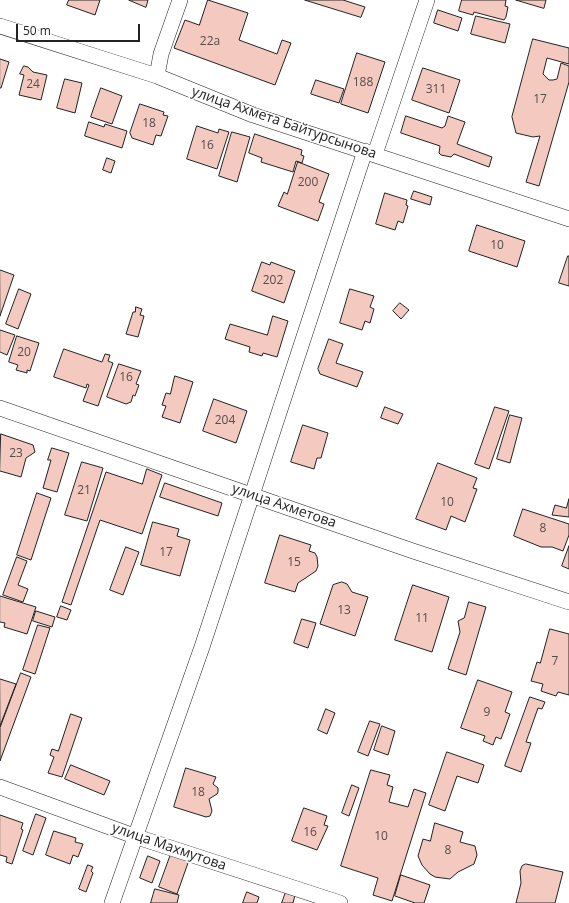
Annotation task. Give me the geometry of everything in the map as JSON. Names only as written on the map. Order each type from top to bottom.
[{"type":"street","points":[[157,76],[162,54],[180,0]]},
{"type":"street","points":[[112,903],[134,836],[202,647],[251,495],[370,153],[427,0]]},
{"type":"street","name":"улица Ахмета Байтурсынова","points":[[0,26],[157,76],[253,115],[569,219]]},
{"type":"street","name":"улица Ахметова","points":[[0,408],[251,495],[569,602]]},
{"type":"street","name":"улица Махмутова","points":[[0,787],[134,836],[340,903]]},
{"type":"building","points":[[69,0],[100,0],[95,15],[67,5]]},
{"type":"building","points":[[129,0],[148,0],[146,7]]},
{"type":"building","points":[[208,0],[248,13],[239,40],[277,54],[282,40],[291,43],[275,85],[174,48],[185,20],[199,25]]},
{"type":"building","points":[[305,0],[343,0],[365,7],[361,17]]},
{"type":"building","points":[[462,0],[506,0],[505,6],[508,7],[506,17],[504,20],[474,12],[473,15],[459,11]]},
{"type":"building","points":[[516,0],[546,0],[544,8]]},
{"type":"building","points":[[438,10],[462,18],[458,31],[434,23]]},
{"type":"building","points":[[476,16],[510,24],[505,43],[471,34]]},
{"type":"building","points":[[533,39],[569,48],[569,64],[547,58],[543,74],[549,80],[557,79],[561,63],[569,66],[569,82],[539,186],[526,182],[540,136],[533,137],[516,133],[512,117]]},
{"type":"building","points":[[357,53],[385,62],[368,113],[341,104]]},
{"type":"building","points":[[0,59],[9,62],[1,88],[0,88]]},
{"type":"building","points":[[24,66],[28,67],[33,72],[47,75],[41,100],[19,95],[24,75],[20,74]]},
{"type":"building","points":[[423,68],[460,80],[449,113],[412,100]]},
{"type":"building","points":[[65,79],[82,83],[75,113],[57,108]]},
{"type":"building","points":[[316,80],[344,89],[339,103],[311,94]]},
{"type":"building","points":[[101,88],[122,96],[112,124],[91,117]]},
{"type":"building","points":[[140,104],[164,112],[163,115],[168,116],[161,136],[156,135],[153,145],[132,138],[130,133]]},
{"type":"building","points":[[406,116],[442,128],[445,126],[448,116],[465,122],[457,144],[492,157],[489,167],[454,154],[451,157],[441,155],[439,153],[440,146],[401,133]]},
{"type":"building","points":[[89,122],[104,127],[105,124],[127,131],[122,148],[85,136]]},
{"type":"building","points":[[197,126],[218,133],[219,129],[229,132],[217,169],[187,159]]},
{"type":"building","points":[[232,132],[250,137],[237,182],[219,176]]},
{"type":"building","points":[[255,134],[302,150],[301,155],[304,156],[302,163],[296,161],[293,172],[261,162],[262,158],[249,153]]},
{"type":"building","points":[[107,158],[115,161],[111,173],[103,170]]},
{"type":"building","points":[[298,162],[329,174],[319,202],[324,204],[318,221],[278,206],[284,192],[287,194]]},
{"type":"building","points":[[414,191],[432,197],[430,205],[411,199]]},
{"type":"building","points":[[385,193],[407,200],[406,205],[408,206],[403,223],[398,221],[395,230],[376,224]]},
{"type":"building","points":[[477,225],[525,241],[517,267],[469,251]]},
{"type":"building","points":[[569,256],[569,286],[559,283]]},
{"type":"building","points":[[262,262],[270,265],[271,262],[295,271],[284,303],[252,291]]},
{"type":"building","points":[[0,270],[14,275],[0,316]]},
{"type":"building","points":[[19,289],[31,294],[18,329],[6,324]]},
{"type":"building","points":[[350,289],[374,296],[370,307],[374,309],[370,323],[365,321],[362,330],[340,323]]},
{"type":"building","points":[[400,303],[409,310],[401,319],[393,311]]},
{"type":"building","points":[[136,307],[142,309],[140,315],[144,316],[138,337],[126,334]]},
{"type":"building","points":[[273,316],[288,321],[277,357],[263,353],[262,356],[249,352],[250,347],[225,339],[230,324],[267,335]]},
{"type":"building","points":[[0,330],[15,335],[7,355],[0,352]]},
{"type":"building","points":[[17,336],[39,343],[30,371],[27,370],[27,373],[16,370],[18,365],[9,362]]},
{"type":"building","points":[[329,339],[343,344],[336,363],[363,372],[357,387],[320,374],[318,369]]},
{"type":"building","points":[[64,349],[102,362],[105,354],[110,355],[108,361],[113,363],[98,406],[83,401],[89,385],[87,384],[86,388],[54,377]]},
{"type":"building","points":[[119,364],[141,371],[136,384],[139,385],[135,396],[133,395],[131,402],[126,404],[107,397]]},
{"type":"building","points":[[175,376],[193,382],[180,423],[162,417],[166,406],[162,405],[166,393],[170,394]]},
{"type":"building","points":[[214,399],[247,411],[236,443],[203,431]]},
{"type":"building","points":[[385,407],[403,414],[398,424],[381,418]]},
{"type":"building","points":[[495,407],[509,411],[489,469],[475,464]]},
{"type":"building","points":[[510,415],[522,418],[510,463],[497,459]]},
{"type":"building","points":[[303,425],[328,433],[321,458],[317,458],[314,469],[291,462]]},
{"type":"building","points":[[1,434],[33,445],[35,452],[26,458],[21,477],[0,471]]},
{"type":"building","points":[[52,448],[69,453],[57,492],[43,488],[51,460],[48,460]]},
{"type":"building","points":[[82,462],[103,468],[87,521],[65,515]]},
{"type":"building","points":[[438,463],[477,478],[473,488],[477,489],[465,522],[451,516],[446,530],[416,519]]},
{"type":"building","points":[[147,469],[162,475],[142,534],[100,520],[71,605],[62,602],[106,472],[142,484]]},
{"type":"building","points":[[165,483],[222,503],[218,516],[160,497]]},
{"type":"building","points":[[37,493],[51,498],[31,560],[17,555]]},
{"type":"building","points":[[569,499],[569,517],[552,515],[555,505],[566,508]]},
{"type":"building","points":[[523,509],[569,524],[569,535],[563,551],[552,547],[541,547],[514,536]]},
{"type":"building","points":[[153,522],[179,529],[177,536],[190,540],[180,576],[141,565]]},
{"type":"building","points":[[280,535],[311,545],[309,551],[315,553],[317,557],[318,566],[316,571],[298,583],[295,592],[265,583]]},
{"type":"building","points":[[569,546],[569,569],[562,566]]},
{"type":"building","points":[[126,547],[139,552],[123,595],[110,590]]},
{"type":"building","points":[[17,557],[27,561],[18,585],[28,589],[23,602],[3,595]]},
{"type":"building","points":[[342,582],[347,584],[352,592],[368,597],[355,636],[320,624],[333,585]]},
{"type":"building","points":[[413,585],[449,597],[432,652],[395,640]]},
{"type":"building","points":[[0,596],[36,607],[27,634],[4,627],[5,623],[0,622]]},
{"type":"building","points":[[469,602],[486,607],[466,675],[448,669],[460,632],[458,621],[464,618]]},
{"type":"building","points":[[61,606],[71,610],[67,620],[57,617]]},
{"type":"building","points":[[36,611],[55,617],[52,627],[33,621]]},
{"type":"building","points":[[302,619],[316,623],[308,648],[294,643]]},
{"type":"building","points":[[38,625],[50,628],[35,674],[23,670]]},
{"type":"building","points":[[550,629],[569,634],[569,695],[558,692],[556,696],[541,691],[543,684],[531,681],[537,662],[540,663]]},
{"type":"building","points":[[21,673],[31,677],[0,761],[0,728]]},
{"type":"building","points":[[0,679],[16,684],[0,726]]},
{"type":"building","points":[[478,680],[512,692],[505,712],[510,714],[501,739],[496,737],[493,745],[483,741],[485,736],[461,728]]},
{"type":"building","points":[[530,697],[545,702],[542,709],[538,708],[526,742],[531,743],[521,772],[505,766]]},
{"type":"building","points":[[326,709],[335,713],[327,734],[318,730]]},
{"type":"building","points":[[71,714],[82,718],[62,777],[48,773],[54,757],[50,755],[52,749],[58,751]]},
{"type":"building","points":[[370,721],[380,724],[368,756],[358,752]]},
{"type":"building","points":[[382,726],[395,731],[388,755],[374,750]]},
{"type":"building","points":[[447,752],[484,765],[478,783],[457,776],[445,811],[429,805]]},
{"type":"building","points":[[71,765],[110,781],[104,795],[65,779]]},
{"type":"building","points":[[186,768],[216,777],[213,784],[218,788],[218,792],[209,799],[212,811],[210,816],[206,817],[174,807]]},
{"type":"building","points":[[371,770],[390,775],[387,785],[393,787],[389,802],[408,807],[414,789],[426,793],[392,901],[373,895],[378,878],[341,866]]},
{"type":"building","points":[[352,785],[359,788],[349,816],[342,813]]},
{"type":"building","points":[[304,808],[327,816],[324,825],[328,826],[317,850],[292,841]]},
{"type":"building","points":[[36,814],[46,818],[33,855],[23,851]]},
{"type":"building","points":[[0,815],[23,823],[21,829],[23,830],[12,864],[6,862],[7,857],[0,855]]},
{"type":"building","points":[[435,823],[463,832],[460,842],[475,846],[477,855],[474,864],[458,872],[450,879],[435,877],[430,874],[422,865],[418,856],[423,839],[430,841]]},
{"type":"building","points":[[54,831],[76,838],[75,842],[83,844],[78,857],[73,855],[70,864],[46,855]]},
{"type":"building","points":[[171,854],[189,860],[177,894],[159,887]]},
{"type":"building","points":[[148,856],[160,861],[152,883],[140,878]]},
{"type":"building","points":[[526,864],[563,872],[555,903],[516,903],[521,883],[520,871],[522,866]]},
{"type":"building","points":[[88,865],[93,867],[91,871],[93,873],[86,892],[79,889]]},
{"type":"building","points":[[401,875],[430,885],[424,903],[415,903],[395,896]]},
{"type":"building","points":[[155,889],[179,895],[177,903],[151,903]]},
{"type":"building","points":[[247,892],[259,897],[257,903],[243,903]]},
{"type":"building","points":[[286,892],[295,895],[293,903],[282,903]]}]
